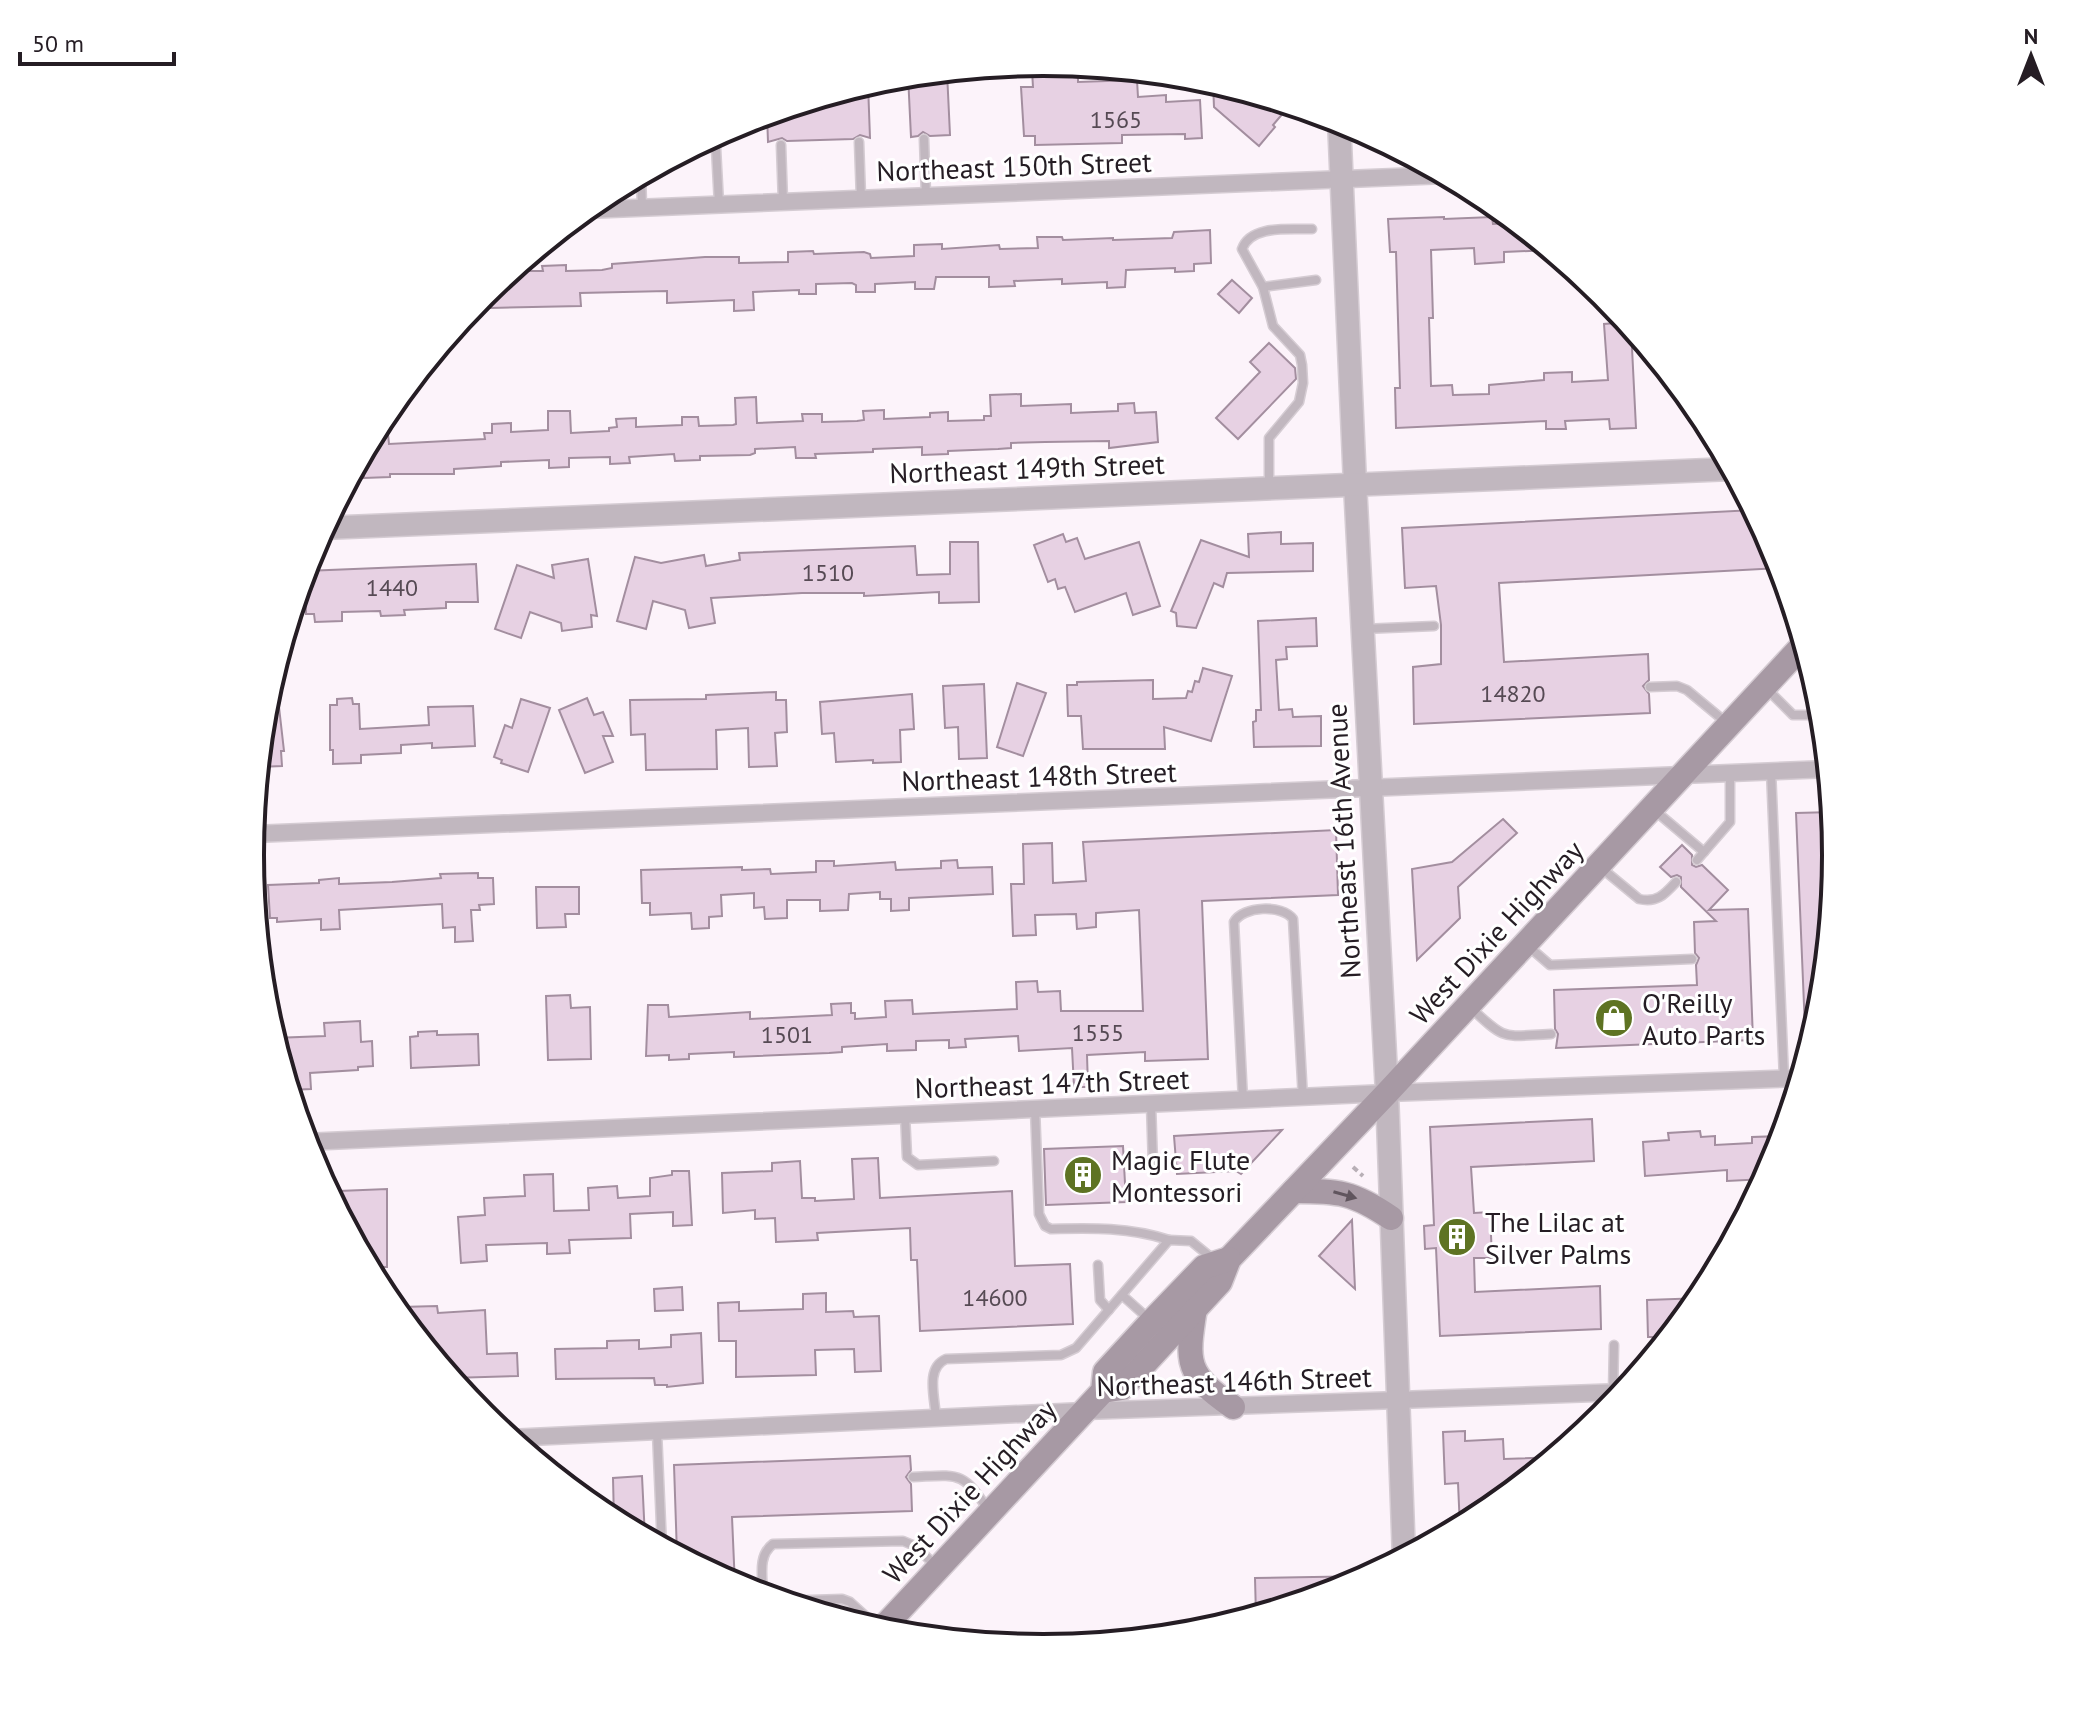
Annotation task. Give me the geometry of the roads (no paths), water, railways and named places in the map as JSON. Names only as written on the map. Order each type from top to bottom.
[{"type":"main road","name":"West Dixie Highway","points":[[1103,1391],[1105,1372],[1151,1322],[1204,1267],[1224,1261],[1294,1191],[1796,653]]},
{"type":"main road","points":[[1294,1191],[1336,1191],[1365,1201],[1391,1218]]},
{"type":"main road","name":"West Dixie Highway","points":[[890,1620],[1103,1391],[1122,1388],[1220,1282],[1224,1261]]},
{"type":"main road","points":[[1195,1308],[1189,1345],[1192,1367],[1208,1389],[1233,1407]]},
{"type":"street","name":"Northeast 16th Avenue","points":[[1340,134],[1387,1093],[1403,1547]]},
{"type":"street","name":"Northeast 150th Street","points":[[607,209],[1425,176]]},
{"type":"street","name":"Northeast 149th Street","points":[[336,527],[1721,469]]},
{"type":"street","name":"Northeast 148th Street","points":[[265,833],[1817,769]]},
{"type":"street","name":"Northeast 147th Street","points":[[318,1141],[1387,1093],[1790,1078]]},
{"type":"street","name":"Northeast 146th Street","points":[[525,1437],[1084,1411],[1608,1392]]},
{"type":"lane","points":[[924,139],[926,196]]},
{"type":"lane","points":[[859,142],[861,198]]},
{"type":"lane","points":[[781,145],[783,202]]},
{"type":"lane","points":[[716,148],[719,204]]},
{"type":"lane","points":[[641,188],[642,207]]},
{"type":"lane","points":[[1269,488],[1269,438],[1299,402],[1303,383],[1300,355],[1273,326],[1263,287],[1242,249],[1245,242],[1258,232],[1312,229]]},
{"type":"lane","points":[[1263,287],[1316,280]]},
{"type":"lane","points":[[1363,629],[1434,626]]},
{"type":"lane","points":[[1650,687],[1677,686],[1687,690],[1729,724]]},
{"type":"lane","points":[[1764,687],[1793,715],[1810,715]]},
{"type":"lane","points":[[1771,770],[1792,1070]]},
{"type":"lane","points":[[1697,860],[1730,822],[1730,772]]},
{"type":"lane","points":[[1652,808],[1704,852]]},
{"type":"lane","points":[[1598,866],[1639,899],[1651,901],[1661,897],[1676,882]]},
{"type":"lane","points":[[1243,1101],[1234,922],[1245,911],[1281,910],[1293,919],[1303,1099]]},
{"type":"lane","points":[[1526,944],[1550,965],[1692,959]]},
{"type":"lane","points":[[1469,1005],[1504,1036],[1551,1034]]},
{"type":"lane","points":[[1151,1104],[1153,1165]]},
{"type":"lane","points":[[1035,1109],[1039,1214],[1045,1226],[1051,1229],[1123,1228],[1144,1231],[1169,1240],[1191,1241],[1224,1261]]},
{"type":"lane","points":[[905,1115],[907,1157],[911,1162],[918,1165],[994,1161]]},
{"type":"lane","points":[[936,1418],[933,1371],[938,1363],[946,1359],[1061,1355],[1076,1348],[1169,1240]]},
{"type":"lane","points":[[1098,1265],[1100,1300],[1109,1310]]},
{"type":"lane","points":[[1122,1295],[1151,1322]]},
{"type":"lane","points":[[1614,1345],[1618,1382]]},
{"type":"lane","points":[[657,1432],[661,1535]]},
{"type":"lane","points":[[913,1477],[959,1477],[975,1488],[990,1514]]},
{"type":"lane","points":[[763,1583],[762,1558],[766,1549],[773,1544],[903,1541],[915,1546],[939,1568]]},
{"type":"lane","points":[[814,1600],[842,1599],[862,1613]]},
{"type":"place","name":"O'Reilly Auto Parts","points":[[1614,1018]]},
{"type":"place","name":"Magic Flute Montessori","points":[[1083,1175]]},
{"type":"place","name":"The Lilac at Silver Palms","points":[[1457,1237]]}]
